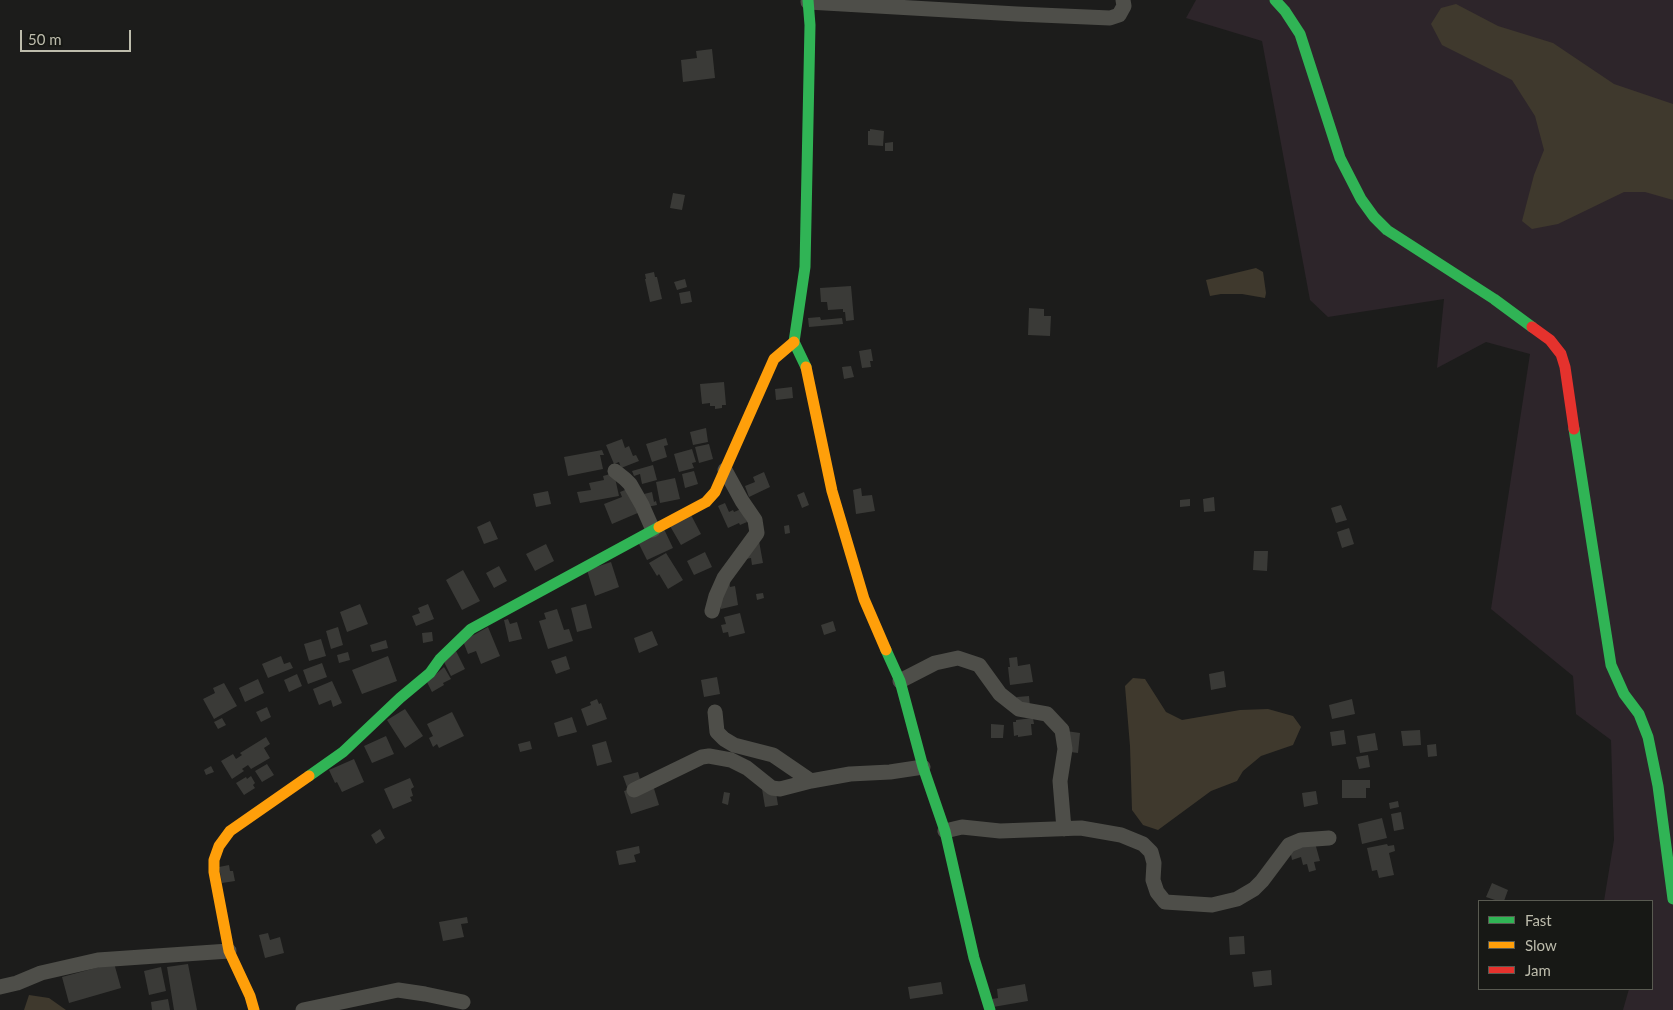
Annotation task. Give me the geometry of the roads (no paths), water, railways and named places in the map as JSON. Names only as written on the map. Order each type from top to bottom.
[{"type":"street","points":[[990,1010],[974,958],[945,831],[923,767],[900,681],[864,599],[832,491],[805,363],[794,342],[805,267],[810,25],[808,1],[1017,7],[1110,18],[1119,15],[1124,6],[1123,0]]},
{"type":"street","points":[[1275,0],[1286,10],[1300,34],[1340,158],[1361,199],[1374,217],[1387,230],[1494,299],[1550,340],[1561,354],[1565,367],[1580,475],[1611,665],[1624,694],[1639,714],[1648,737],[1658,786],[1673,899]]},
{"type":"street","points":[[254,1010],[250,996],[229,951],[214,872],[214,860],[219,846],[230,831],[343,752],[400,698],[430,673],[440,659],[471,628],[706,502],[716,492],[774,359],[794,342]]},
{"type":"street","points":[[712,612],[716,596],[724,578],[757,533],[755,520],[725,470]]},
{"type":"street","points":[[615,471],[630,484],[653,530]]},
{"type":"street","points":[[900,681],[935,663],[958,658],[979,665],[1000,694],[1019,709],[1047,714],[1062,730],[1064,740],[1065,749],[1060,781],[1064,829]]},
{"type":"street","points":[[715,712],[717,732],[724,739],[734,745],[773,755],[811,781]]},
{"type":"street","points":[[634,790],[702,757],[709,756],[731,760],[747,768],[772,788],[780,789],[850,774],[890,772],[923,767]]},
{"type":"street","points":[[945,831],[962,828],[1000,831],[1081,828],[1102,830],[1121,835],[1143,844],[1151,852],[1154,863],[1153,880],[1157,892],[1165,902],[1212,905],[1237,899],[1254,889],[1289,845],[1301,840],[1329,838]]},
{"type":"street","points":[[0,987],[16,983],[41,972],[98,960],[229,951]]},
{"type":"street","points":[[303,1010],[398,990],[463,1002]]}]
